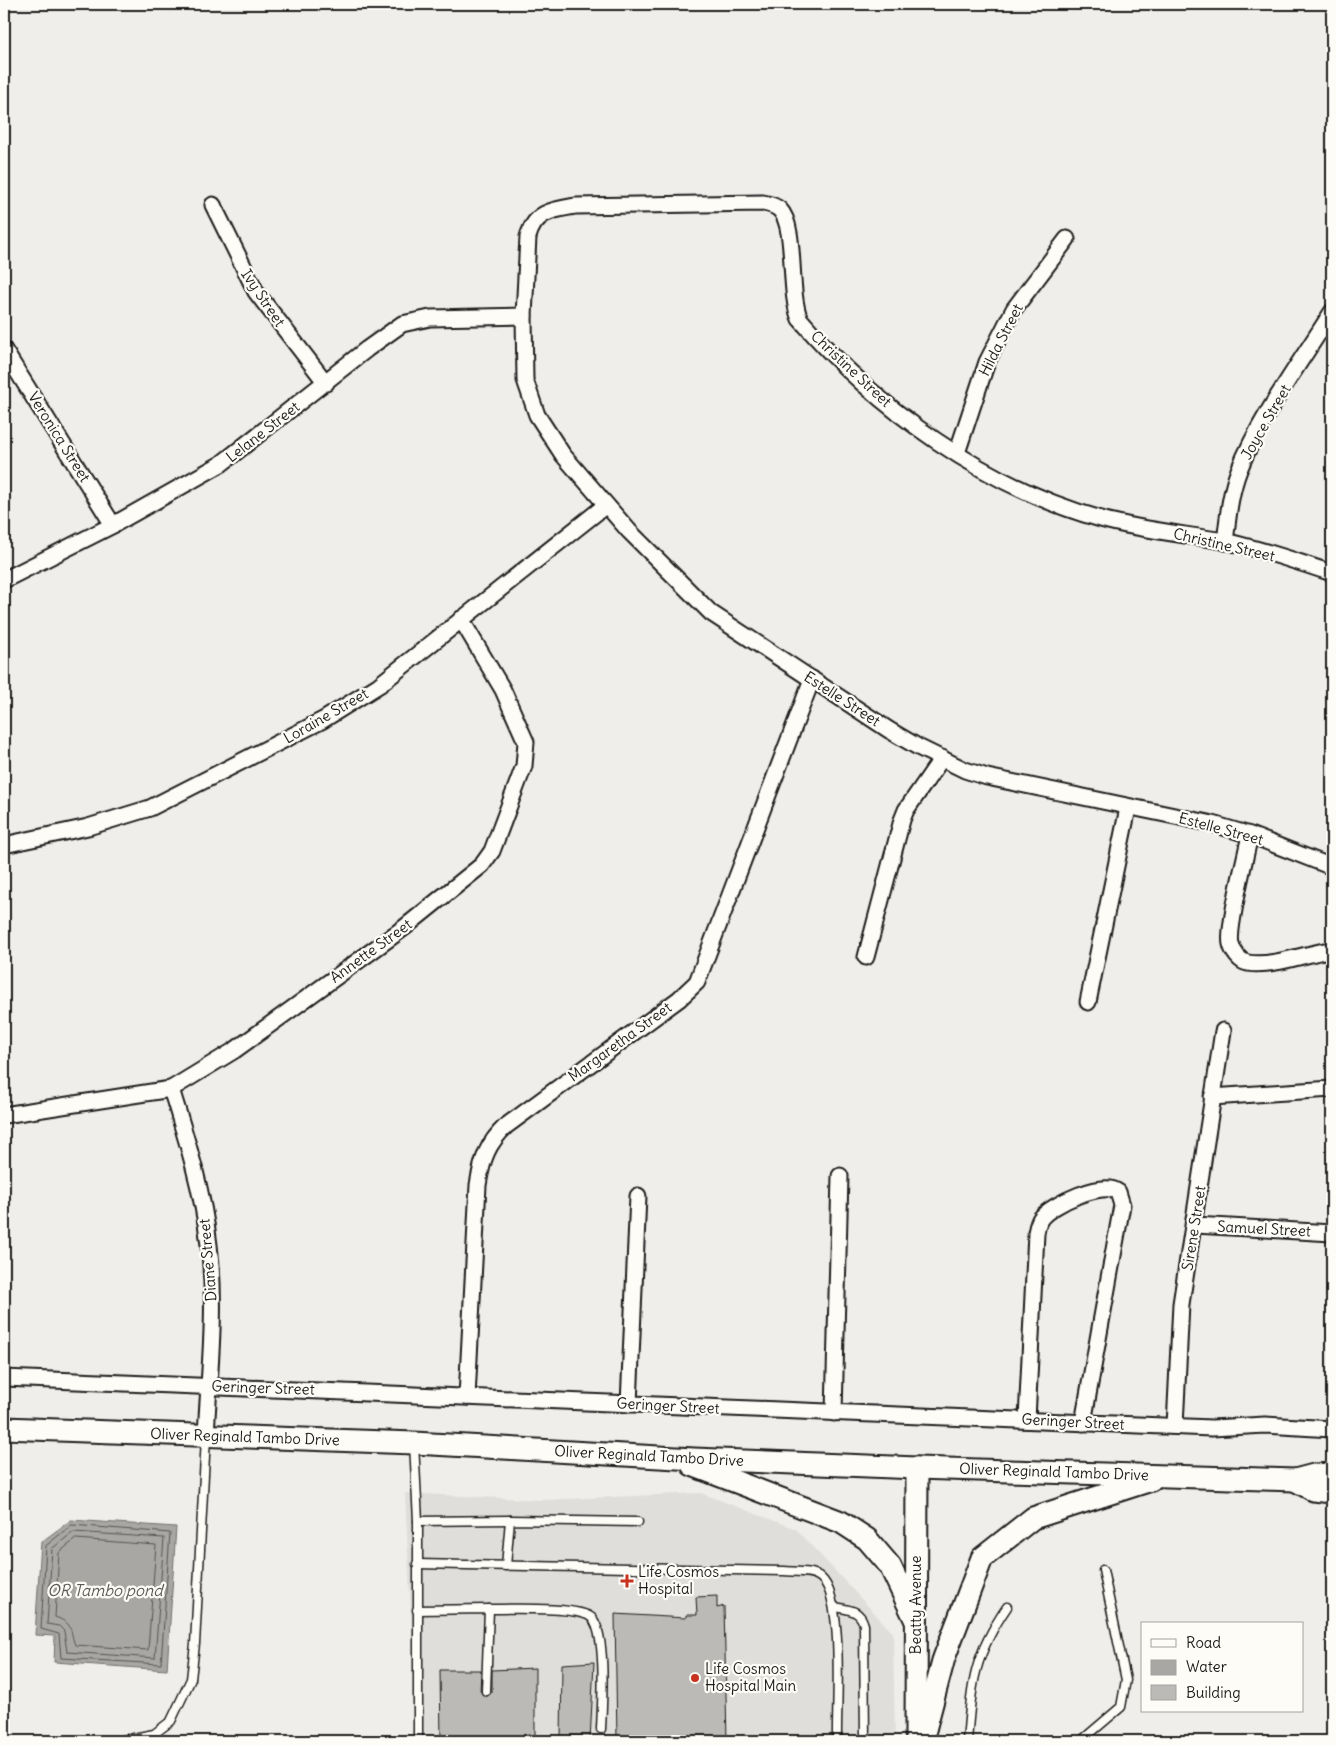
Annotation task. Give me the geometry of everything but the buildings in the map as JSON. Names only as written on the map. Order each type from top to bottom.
[{"type":"main road","name":"Oliver Reginald Tambo Drive","points":[[4,1428],[414,1443],[674,1458],[917,1468],[1295,1480],[1314,1475],[1332,1474]]},
{"type":"main road","points":[[674,1458],[841,1522],[867,1539],[890,1566],[916,1621]]},
{"type":"main road","name":"Beatty Avenue","points":[[916,1741],[917,1468]]},
{"type":"main road","points":[[922,1741],[944,1658],[982,1558],[1033,1518],[1165,1476]]},
{"type":"main road","name":"Oliver Reginald Tambo Drive","points":[[1295,1480],[1313,1490],[1332,1492]]},
{"type":"street","name":"Ivy Street","points":[[213,205],[256,292],[326,383]]},
{"type":"street","name":"Christine Street","points":[[524,316],[528,237],[535,220],[550,212],[575,206],[770,205],[781,211],[788,224],[794,304],[800,319],[877,396],[900,415],[957,453],[1012,485],[1057,505],[1102,519],[1225,542],[1332,573]]},
{"type":"street","name":"Hilda Street","points":[[957,453],[988,362],[1014,309],[1067,239]]},
{"type":"street","name":"Joyce Street","points":[[1225,542],[1229,508],[1239,470],[1269,414],[1332,312]]},
{"type":"street","name":"Lelane Street","points":[[4,580],[113,525],[221,464],[367,349],[402,324],[430,318],[524,316]]},
{"type":"street","name":"Estelle Street","points":[[524,316],[523,362],[529,398],[548,434],[563,455],[606,505],[684,588],[711,613],[889,730],[942,758],[987,777],[1128,808],[1213,824],[1250,835],[1332,867]]},
{"type":"street","name":"Veronica Street","points":[[4,350],[113,525]]},
{"type":"street","name":"Loraine Street","points":[[4,845],[88,828],[150,808],[352,703],[379,684],[606,505]]},
{"type":"street","name":"Annette Street","points":[[4,1115],[171,1089],[234,1050],[405,927],[472,875],[492,851],[524,766],[526,742],[503,690],[462,618]]},
{"type":"street","name":"Margaretha Street","points":[[467,1397],[478,1185],[481,1162],[488,1146],[506,1126],[679,999],[697,982],[706,964],[812,679]]},
{"type":"street","points":[[866,957],[902,820],[906,810],[942,758]]},
{"type":"street","points":[[1088,1002],[1128,808]]},
{"type":"street","points":[[1250,835],[1232,923],[1230,944],[1237,956],[1246,963],[1259,964],[1324,951]]},
{"type":"street","name":"Sirene Street","points":[[1175,1426],[1181,1304],[1195,1225],[1223,1031]]},
{"type":"street","points":[[1212,1097],[1332,1088]]},
{"type":"street","name":"Diane Street","points":[[171,1089],[187,1139],[203,1204],[210,1246],[212,1324],[206,1436]]},
{"type":"street","points":[[834,1413],[840,1176]]},
{"type":"street","points":[[1027,1420],[1036,1233],[1039,1223],[1041,1218],[1056,1206],[1092,1190],[1108,1188],[1118,1192],[1122,1205],[1083,1423]]},
{"type":"street","points":[[629,1404],[638,1196]]},
{"type":"street","name":"Samuel Street","points":[[1195,1225],[1332,1232]]},
{"type":"street","name":"Geringer Street","points":[[4,1378],[1212,1428],[1265,1425],[1332,1429]]},
{"type":"lane","points":[[118,1741],[154,1734],[171,1721],[191,1679],[196,1644],[206,1436]]},
{"type":"lane","points":[[414,1443],[418,1521],[418,1741]]},
{"type":"lane","points":[[506,1566],[510,1520]]},
{"type":"lane","points":[[418,1521],[638,1522]]},
{"type":"lane","points":[[417,1564],[813,1573],[820,1576],[826,1583],[835,1607],[837,1741]]},
{"type":"lane","points":[[1081,1741],[1121,1707],[1126,1680],[1103,1570]]},
{"type":"lane","points":[[835,1607],[858,1612],[862,1616],[864,1626],[865,1741]]},
{"type":"lane","points":[[967,1741],[973,1677],[980,1656],[1007,1608]]},
{"type":"lane","points":[[486,1691],[489,1609]]},
{"type":"lane","points":[[417,1610],[568,1610],[584,1613],[592,1618],[599,1635],[602,1660],[601,1728]]},
{"type":"shaded area","name":"Life Cosmos Hospital","points":[[405,1493],[543,1500],[701,1493],[796,1529],[893,1633],[895,1741],[417,1741]]},
{"type":"water","name":"OR Tambo pond","points":[[71,1520],[176,1527],[167,1670],[54,1662],[55,1636],[35,1635],[41,1542]]},
{"type":"place","name":"Life Cosmos Hospital","points":[[627,1581]]},
{"type":"place","name":"Life Cosmos Hospital Main","points":[[695,1678]]}]
